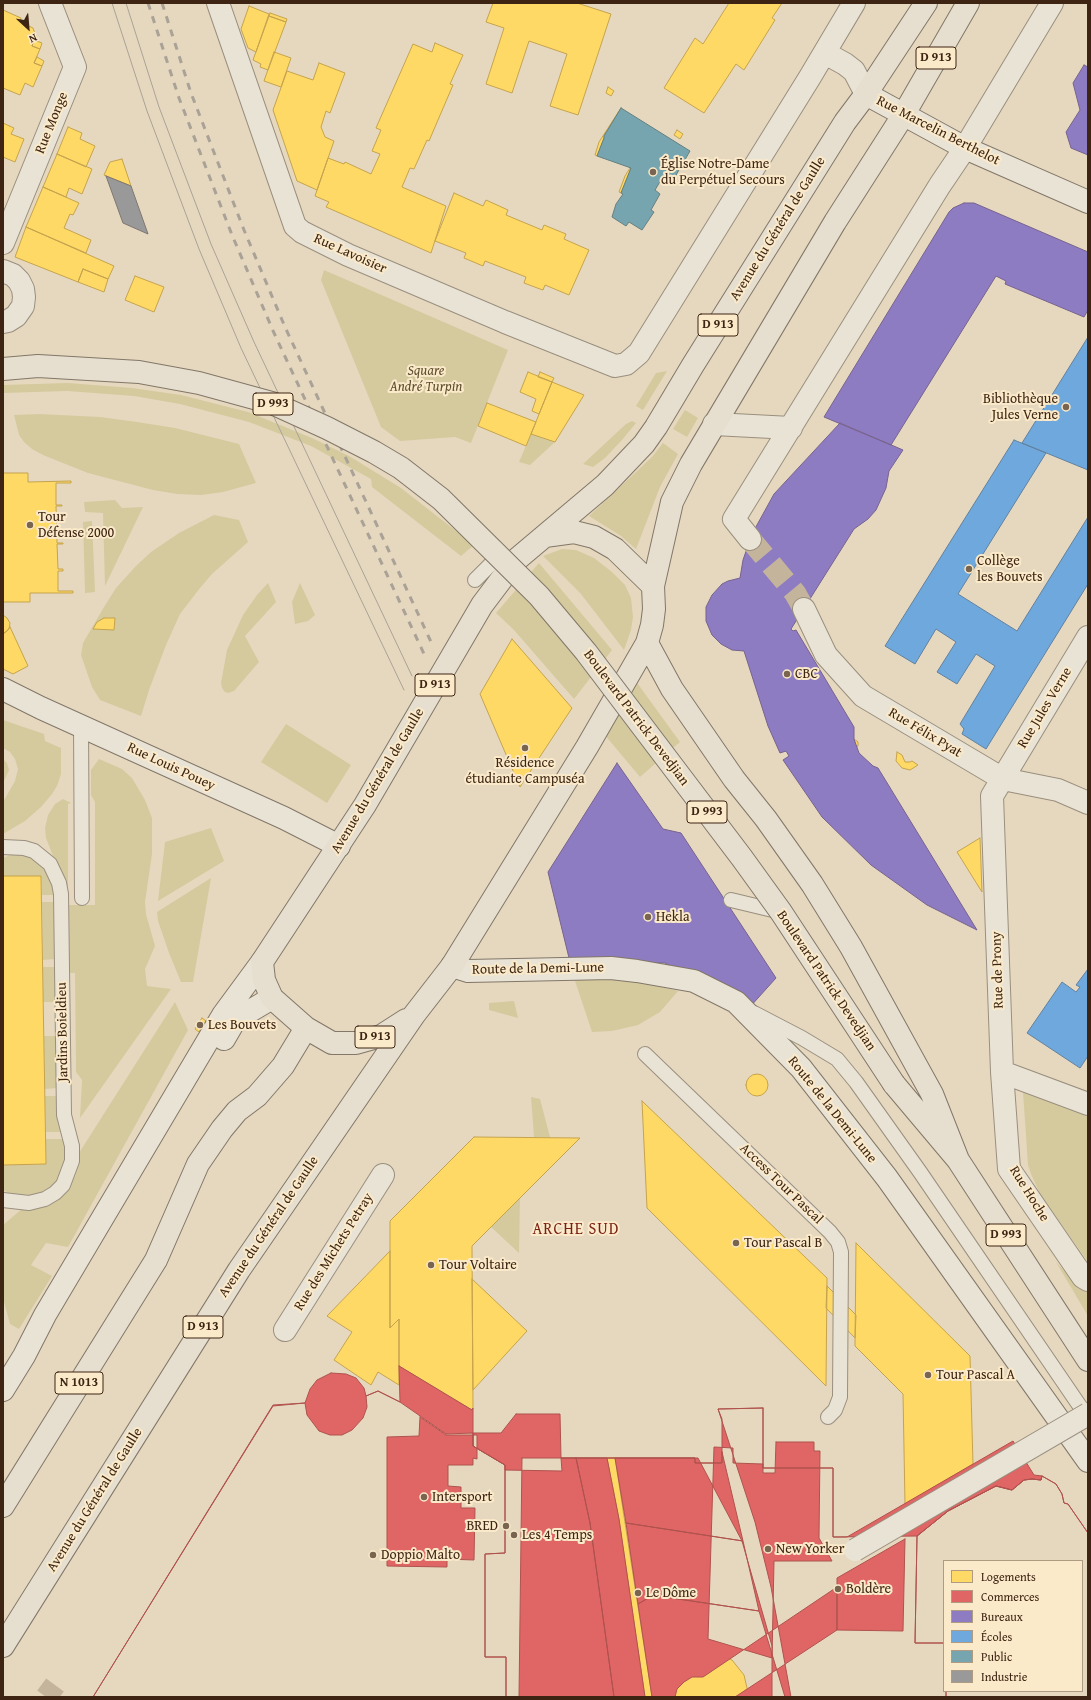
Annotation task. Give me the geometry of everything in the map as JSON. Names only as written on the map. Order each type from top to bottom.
[{"type":"main road","name":"Avenue du Général de Gaulle","points":[[414,1015],[381,1036],[356,1043],[332,1043],[306,1028],[272,998],[264,980],[262,962],[366,805],[482,605],[516,560],[605,485],[644,444],[845,122],[866,94],[926,3]]},
{"type":"main road","name":"Avenue du Général de Gaulle","points":[[3,1646],[238,1270],[414,1015],[452,966],[587,747],[647,644],[653,617],[653,586],[672,502],[694,459],[835,222],[904,114],[968,3]]},
{"type":"main road","name":"Boulevard Patrick Devedjian","points":[[3,369],[38,366],[139,372],[199,383],[272,404],[327,428],[374,452],[401,468],[441,498],[539,596],[586,652],[742,858],[781,912],[894,1084],[958,1160],[1054,1310],[1088,1360]]},
{"type":"main road","points":[[545,536],[574,532],[594,537],[615,549],[653,586]]},
{"type":"main road","points":[[647,644],[672,689],[734,779],[766,819],[802,871],[851,947],[932,1094],[958,1160]]},
{"type":"main road","name":"N 1013","points":[[3,1506],[156,1260],[198,1164],[222,1129],[238,1111],[257,1096],[283,1066],[306,1028]]},
{"type":"main road","points":[[1054,1310],[1088,1344]]},
{"type":"street","name":"Rue Monge","points":[[3,243],[75,67],[50,3]]},
{"type":"street","name":"Rue Lavoisier","points":[[218,3],[295,226],[298,229],[348,255],[615,366],[626,364],[638,352],[825,53]]},
{"type":"street","points":[[825,53],[854,3]]},
{"type":"street","points":[[750,539],[734,519],[940,185],[965,148],[1052,3]]},
{"type":"street","name":"Rue Marcelin Berthelot","points":[[825,53],[854,71],[866,94],[965,148],[1088,202]]},
{"type":"street","points":[[3,271],[13,275],[19,281],[23,289],[24,297],[23,306],[16,316],[3,322]]},
{"type":"street","points":[[714,424],[791,428]]},
{"type":"street","name":"Rue Félix Pyat","points":[[804,609],[826,656],[863,696],[1003,779],[1058,790],[1088,802]]},
{"type":"street","name":"Rue Jules Verne","points":[[1003,779],[1088,637]]},
{"type":"street","name":"Rue Louis Pouey","points":[[3,689],[284,818],[339,846]]},
{"type":"street","name":"Rue de Prony","points":[[1002,1072],[992,796],[1003,779]]},
{"type":"street","points":[[3,1390],[24,1356],[53,1302],[223,1015],[262,962]]},
{"type":"street","name":"Route de la Demi-Lune","points":[[452,966],[468,971],[611,968],[637,971],[694,981],[736,1002],[800,1068],[887,1178],[1088,1461]]},
{"type":"street","points":[[3,1402],[235,1020],[272,998]]},
{"type":"street","points":[[1002,1072],[1088,1104]]},
{"type":"street","name":"Rue Hoche","points":[[1002,1072],[1009,1169],[1083,1277],[1088,1280]]},
{"type":"street","name":"Rue des Michets Petray","points":[[285,1330],[383,1175]]},
{"type":"street","points":[[855,1550],[1088,1414]]},
{"type":"lane","points":[[475,580],[499,556]]},
{"type":"lane","points":[[81,725],[82,898]]},
{"type":"lane","name":"Jardins Boieldieu","points":[[3,847],[24,848],[34,851],[50,864],[59,883],[61,894],[64,1115],[72,1146],[72,1161],[63,1185],[45,1199],[29,1203],[3,1200]]},
{"type":"lane","points":[[731,900],[781,912]]},
{"type":"lane","points":[[736,1002],[837,1059],[856,1082],[920,1172],[1088,1418]]},
{"type":"lane","name":"Access Tour Pascal","points":[[646,1054],[830,1232],[838,1242],[841,1252],[840,1397],[835,1410],[828,1417]]},
{"type":"lane","points":[[1021,1454],[1066,1429]]},
{"type":"green space","name":"Square André Turpin","points":[[324,270],[508,350],[471,443],[455,437],[400,441],[381,427],[321,280]]},
{"type":"green space","points":[[667,371],[643,410],[636,406],[656,373]]},
{"type":"green space","points":[[68,383],[132,388],[181,395],[248,412],[312,438],[349,456],[401,488],[474,545],[461,556],[372,487],[371,479],[311,446],[249,422],[180,404],[134,396],[67,391],[3,393],[3,385]]},
{"type":"green space","points":[[685,410],[698,418],[687,437],[673,429]]},
{"type":"green space","points":[[39,414],[100,417],[137,422],[175,428],[239,444],[256,483],[223,492],[201,495],[177,494],[153,490],[88,473],[43,455],[32,449],[24,442],[19,435],[14,415]]},
{"type":"green space","points":[[632,421],[636,423],[605,458],[593,467],[583,464],[626,424]]},
{"type":"green space","points":[[531,434],[555,442],[530,465],[519,462]]},
{"type":"green space","points":[[663,443],[678,454],[660,487],[636,549],[621,536],[589,516],[652,457]]},
{"type":"green space","points":[[115,500],[122,508],[143,507],[105,586],[103,513],[85,512],[84,502]]},
{"type":"green space","points":[[214,515],[239,520],[248,542],[212,574],[180,614],[166,645],[141,716],[100,700],[92,687],[81,655],[83,643],[104,607],[116,588],[151,552],[179,533]]},
{"type":"green space","points":[[92,521],[95,592],[85,593],[83,522]]},
{"type":"green space","points":[[562,549],[576,550],[594,558],[612,572],[625,585],[631,598],[633,617],[631,630],[624,650],[581,594],[543,556]]},
{"type":"green space","points":[[539,563],[612,650],[574,699],[514,630],[496,613]]},
{"type":"green space","points":[[268,583],[276,602],[245,636],[259,662],[234,691],[228,693],[225,692],[221,683],[227,650],[243,615],[257,595]]},
{"type":"green space","points":[[300,583],[315,615],[308,621],[295,624],[292,602]]},
{"type":"green space","points":[[635,680],[680,742],[640,777],[604,734]]},
{"type":"green space","points":[[3,720],[44,734],[45,741],[61,748],[61,774],[57,786],[41,807],[25,821],[3,834],[3,802],[15,781],[18,769],[15,759],[10,752],[3,748]]},
{"type":"green space","points":[[286,724],[351,765],[327,803],[261,762]]},
{"type":"green space","points":[[3,759],[7,763],[9,770],[3,783]]},
{"type":"green space","points":[[99,759],[122,769],[132,778],[145,800],[152,818],[152,854],[145,902],[146,914],[155,946],[145,969],[147,986],[171,989],[80,1118],[82,1080],[76,1072],[75,973],[68,973],[55,861],[46,838],[45,828],[48,815],[55,804],[63,799],[71,803],[68,804],[68,905],[95,905],[95,802],[91,795],[91,770]]},
{"type":"green space","points":[[211,828],[224,861],[158,901],[165,842]]},
{"type":"green space","points":[[10,855],[30,857],[44,868],[51,880],[54,895],[42,895],[41,876],[3,876],[3,858]]},
{"type":"green space","points":[[211,878],[193,982],[181,982],[158,921],[157,912]]},
{"type":"green space","points":[[42,902],[54,902],[55,959],[43,960]]},
{"type":"green space","points":[[43,967],[55,967],[56,1002],[43,1002]]},
{"type":"green space","points":[[573,975],[628,979],[678,991],[660,1012],[638,1025],[612,1031],[592,1032]]},
{"type":"green space","points":[[514,1001],[518,1018],[489,1010],[489,1003]]},
{"type":"green space","points":[[175,1002],[188,1030],[68,1247],[46,1243],[31,1265],[52,1276],[19,1329],[10,1324],[3,1298],[3,1225],[23,1208],[70,1185],[76,1174],[79,1153]]},
{"type":"green space","points":[[44,1036],[56,1036],[57,1088],[45,1089]]},
{"type":"green space","points":[[1024,1090],[1088,1114],[1088,1262],[1040,1194],[1031,1174],[1028,1165]]},
{"type":"green space","points":[[45,1096],[57,1096],[57,1119],[60,1132],[46,1132]]},
{"type":"green space","points":[[531,1097],[540,1099],[550,1137],[534,1137]]},
{"type":"green space","points":[[46,1139],[63,1139],[66,1148],[67,1155],[57,1182],[42,1193],[27,1196],[11,1194],[3,1190],[3,1165],[46,1164]]},
{"type":"green space","points":[[520,1198],[519,1253],[491,1227]]},
{"type":"green space","points":[[1056,1262],[1069,1276],[1088,1291],[1088,1316]]},
{"type":"building: Logements","points":[[493,3],[577,3],[611,14],[578,115],[550,106],[567,54],[529,41],[512,93],[486,84],[504,28],[486,22]]},
{"type":"building: Logements","points":[[729,3],[782,3],[772,18],[775,20],[744,70],[736,64],[704,113],[664,88],[695,38],[703,44]]},
{"type":"building: Logements","points":[[249,6],[269,14],[256,52],[248,48],[241,29]]},
{"type":"building: Logements","points":[[3,10],[21,18],[20,22],[33,28],[36,36],[32,46],[40,49],[34,63],[42,66],[33,87],[25,83],[20,95],[3,88]]},
{"type":"building: Logements","points":[[270,13],[287,19],[286,22],[269,16]]},
{"type":"building: Logements","points":[[269,16],[286,22],[268,70],[260,67],[261,64],[253,60]]},
{"type":"building: Logements","points":[[34,40],[42,43],[40,49],[32,46]]},
{"type":"building: Logements","points":[[435,43],[463,55],[450,84],[453,85],[429,141],[427,140],[414,169],[410,168],[402,187],[446,206],[431,253],[326,207],[329,202],[315,196],[328,158],[344,164],[345,162],[371,174],[380,154],[372,151],[381,130],[376,128],[413,44],[432,52]]},
{"type":"building: Logements","points":[[274,52],[291,58],[281,87],[264,81]]},
{"type":"building: Logements","points":[[37,57],[44,61],[42,66],[34,63]]},
{"type":"building: Logements","points":[[319,63],[345,73],[330,113],[326,111],[321,127],[325,137],[334,141],[317,190],[297,181],[273,110],[287,71],[313,80]]},
{"type":"building: Logements","points":[[608,87],[614,91],[611,96],[606,93]]},
{"type":"building: Logements","points":[[621,108],[604,136],[597,156],[595,155],[599,142]]},
{"type":"building: Logements","points":[[3,123],[14,128],[11,134],[24,139],[15,162],[3,157]]},
{"type":"building: Logements","points":[[68,127],[82,133],[80,139],[95,146],[86,167],[57,154]]},
{"type":"building: Logements","points":[[677,130],[683,134],[680,139],[674,135]]},
{"type":"building: Logements","points":[[57,154],[92,169],[82,194],[69,188],[66,197],[43,187]]},
{"type":"building: Logements","points":[[122,159],[131,186],[104,175],[110,162]]},
{"type":"building: Logements","points":[[630,168],[621,193],[619,192],[625,176]]},
{"type":"building: Logements","points":[[43,187],[79,203],[73,215],[70,214],[64,228],[91,240],[86,253],[26,227]]},
{"type":"building: Logements","points":[[454,193],[483,206],[486,200],[508,210],[506,215],[542,230],[544,225],[566,234],[564,239],[589,250],[569,295],[545,285],[543,290],[524,283],[526,277],[485,261],[483,266],[464,258],[466,253],[435,241]]},
{"type":"building: Logements","points":[[26,227],[114,266],[108,279],[83,269],[78,282],[15,257]]},
{"type":"building: Logements","points":[[83,269],[108,279],[104,292],[78,282]]},
{"type":"building: Logements","points":[[135,276],[164,287],[154,312],[125,300]]},
{"type":"building: Logements","points":[[528,372],[552,382],[539,414],[532,411],[536,399],[520,392]]},
{"type":"building: Logements","points":[[540,372],[554,378],[552,382],[538,377]]},
{"type":"building: Logements","points":[[552,382],[584,395],[555,442],[531,434]]},
{"type":"building: Logements","points":[[487,403],[536,422],[526,446],[478,426]]},
{"type":"building: Logements","name":"Tour Défense 2000","points":[[3,473],[28,473],[28,482],[71,481],[71,483],[56,483],[56,505],[62,506],[56,506],[57,543],[63,543],[57,544],[58,569],[63,569],[63,571],[58,571],[58,591],[73,591],[73,593],[30,593],[30,602],[3,602]]},
{"type":"building: Logements","points":[[3,615],[10,623],[9,629],[3,634]]},
{"type":"building: Logements","points":[[104,618],[115,618],[114,630],[93,629],[97,622]]},
{"type":"building: Logements","points":[[10,627],[28,666],[13,674],[3,669],[3,634]]},
{"type":"building: Logements","name":"Résidence étudiante Campuséa","points":[[512,639],[572,708],[520,787],[480,694]]},
{"type":"building: Logements","points":[[854,739],[858,742],[858,746],[856,747]]},
{"type":"building: Logements","points":[[897,752],[902,755],[905,762],[912,761],[918,765],[910,770],[902,768],[896,761]]},
{"type":"building: Logements","points":[[980,838],[982,892],[957,852]]},
{"type":"building: Logements","points":[[3,876],[41,876],[46,1164],[3,1165]]},
{"type":"building: Logements","name":"Les Bouvets","points":[[202,1018],[206,1021],[199,1032],[195,1029]]},
{"type":"building: Logements","points":[[757,1074],[765,1077],[768,1085],[765,1093],[757,1096],[749,1093],[746,1085],[749,1077]]},
{"type":"building: Logements","name":"Tour Pascal B","points":[[642,1101],[827,1278],[826,1386],[647,1208]]},
{"type":"building: Logements","name":"Tour Voltaire","points":[[474,1137],[580,1138],[472,1246],[472,1410],[399,1366],[399,1319],[390,1328],[390,1221]]},
{"type":"building: Logements","name":"Tour Pascal A","points":[[856,1243],[970,1356],[973,1464],[905,1504],[903,1394],[855,1346]]},
{"type":"building: Logements","points":[[390,1251],[390,1328],[399,1319],[399,1385],[378,1372],[371,1385],[334,1360],[352,1332],[327,1316]]},
{"type":"building: Logements","points":[[472,1279],[527,1331],[473,1390]]},
{"type":"building: Logements","points":[[827,1286],[856,1315],[855,1338],[826,1308]]},
{"type":"building: Logements","points":[[607,1458],[615,1458],[652,1697],[645,1697],[619,1519]]},
{"type":"building: Logements","points":[[697,1651],[715,1652],[732,1660],[744,1675],[747,1688],[747,1697],[662,1697],[664,1679],[670,1668],[684,1655]]},
{"type":"building: Commerces","points":[[399,1366],[472,1410],[473,1408],[473,1446],[505,1465],[505,1553],[485,1554],[485,1657],[506,1657],[506,1697],[93,1697],[273,1405],[305,1403],[307,1415],[319,1431],[330,1435],[342,1435],[352,1430],[363,1418],[367,1407],[366,1396],[378,1391],[400,1402]]},
{"type":"building: Commerces","name":"Les 4 Temps","points":[[331,1373],[346,1374],[356,1378],[364,1388],[366,1396],[378,1391],[400,1402],[446,1434],[473,1433],[473,1446],[505,1465],[505,1470],[562,1471],[561,1458],[695,1458],[695,1463],[722,1463],[722,1419],[718,1409],[763,1408],[763,1468],[833,1468],[833,1537],[917,1536],[948,1511],[996,1486],[1012,1490],[1024,1480],[1041,1480],[1042,1476],[1056,1484],[1062,1494],[1064,1503],[1068,1504],[1088,1533],[1088,1697],[93,1697],[273,1406],[305,1403],[310,1389],[317,1380]]},
{"type":"building: Commerces","points":[[763,1408],[763,1468],[833,1468],[833,1537],[847,1537],[1013,1441],[1034,1475],[1042,1476],[1041,1480],[1024,1480],[1012,1490],[996,1486],[948,1511],[917,1536],[915,1643],[943,1643],[943,1692],[946,1692],[946,1697],[791,1697],[771,1587],[755,1522],[718,1409]]},
{"type":"building: Commerces","points":[[516,1414],[560,1414],[561,1458],[576,1458],[590,1523],[614,1697],[506,1697],[506,1657],[485,1657],[485,1554],[505,1553],[505,1465],[473,1446],[473,1433],[501,1433]]},
{"type":"building: Commerces","name":"Intersport","points":[[420,1417],[446,1435],[477,1435],[477,1459],[473,1458],[473,1465],[448,1465],[448,1486],[461,1487],[461,1508],[475,1508],[474,1560],[447,1559],[447,1567],[387,1566],[387,1437],[419,1436]]},
{"type":"building: Commerces","name":"New Yorker","points":[[776,1442],[814,1442],[814,1451],[820,1451],[819,1538],[832,1561],[774,1561],[772,1658],[708,1639],[714,1447],[733,1448],[733,1463],[763,1464],[763,1473],[775,1473]]},
{"type":"building: Commerces","points":[[722,1452],[743,1541],[626,1523],[615,1458],[695,1458],[695,1463],[722,1463]]},
{"type":"building: Commerces","name":"Le Dôme","points":[[522,1458],[698,1458],[742,1541],[772,1646],[772,1697],[519,1697]]},
{"type":"building: Commerces","points":[[576,1458],[607,1458],[619,1519],[645,1697],[614,1697],[590,1523]]},
{"type":"building: Commerces","points":[[1042,1476],[1056,1484],[1062,1494],[1064,1503],[1068,1504],[1088,1533],[1088,1697],[946,1697],[946,1692],[1083,1692],[1083,1560],[943,1560],[943,1643],[915,1643],[917,1536],[948,1511],[996,1486],[1012,1490],[1024,1480],[1041,1480]]},
{"type":"building: Commerces","points":[[626,1523],[743,1541],[759,1611],[658,1596],[650,1597],[638,1604]]},
{"type":"building: Commerces","points":[[905,1539],[903,1631],[837,1630],[837,1578]]},
{"type":"building: Commerces","points":[[837,1587],[837,1630],[735,1697],[675,1697],[677,1689],[684,1682],[692,1677],[703,1677]]},
{"type":"building: Commerces","points":[[658,1596],[759,1611],[785,1697],[652,1697],[638,1604],[650,1597]]},
{"type":"building: Bureaux","points":[[1084,65],[1088,67],[1088,155],[1071,148],[1066,132],[1080,110],[1073,83]]},
{"type":"building: Bureaux","points":[[964,203],[974,203],[1088,252],[1088,310],[1084,317],[1005,284],[1006,281],[996,276],[891,445],[824,417],[949,212],[953,208]]},
{"type":"building: Bureaux","name":"CBC","points":[[840,423],[903,450],[889,471],[886,488],[876,510],[868,519],[854,529],[791,629],[793,631],[796,630],[854,727],[854,739],[859,753],[873,766],[878,768],[977,930],[927,905],[871,865],[822,817],[783,760],[789,756],[786,751],[780,753],[768,726],[744,651],[732,650],[721,644],[712,635],[706,621],[706,607],[712,595],[722,584],[740,578],[743,560],[752,534],[774,494]]},
{"type":"building: Bureaux","name":"Hekla","points":[[617,763],[663,829],[681,833],[776,978],[749,1008],[665,963],[570,962],[548,872]]},
{"type":"building: Écoles","name":"Bibliothèque Jules Verne","points":[[1088,337],[1088,470],[1022,443]]},
{"type":"building: Écoles","points":[[1014,440],[1046,453],[958,594],[1017,631],[1088,517],[1088,584],[986,749],[962,734],[964,729],[960,724],[995,666],[976,654],[957,684],[937,672],[956,642],[936,629],[915,664],[885,646]]},
{"type":"building: Écoles","points":[[1088,969],[1088,1056],[1080,1068],[1027,1033],[1062,982],[1076,992],[1080,987],[1076,985]]},
{"type":"building: Public","name":"Église Notre-Dame du Perpétuel Secours","points":[[621,108],[690,151],[672,182],[669,184],[661,180],[655,190],[660,194],[651,210],[654,212],[642,230],[629,222],[626,226],[612,217],[616,204],[623,194],[621,193],[631,168],[597,156],[604,136]]},
{"type":"building: Industrie","points":[[106,176],[131,186],[148,234],[123,223]]},
{"type":"tunnel","points":[[750,539],[795,593],[804,609]]},
{"type":"tunnel","points":[[46,1697],[55,1685]]},
{"type":"tram line","points":[[112,3],[147,111],[199,249],[241,348],[404,690]]},
{"type":"tram line","points":[[126,3],[159,107],[211,244],[254,342],[412,676]]},
{"type":"railway","points":[[148,3],[179,98],[232,235],[274,333],[425,656]]},
{"type":"railway","points":[[162,3],[191,93],[244,230],[285,327],[432,644]]},
{"type":"place","name":"Église Notre-Dame du Perpétuel Secours","points":[[653,172]]},
{"type":"place","name":"Bibliothèque Jules Verne","points":[[1066,407]]},
{"type":"place","name":"Tour Défense 2000","points":[[30,525]]},
{"type":"place","name":"Collège les Bouvets","points":[[969,569]]},
{"type":"place","name":"CBC","points":[[787,674]]},
{"type":"place","name":"Résidence étudiante Campuséa","points":[[525,748]]},
{"type":"place","name":"Hekla","points":[[648,917]]},
{"type":"place","name":"Les Bouvets","points":[[200,1025]]},
{"type":"place","name":"Tour Pascal B","points":[[736,1243]]},
{"type":"place","name":"Tour Voltaire","points":[[431,1265]]},
{"type":"place","name":"Tour Pascal A","points":[[928,1375]]},
{"type":"place","name":"Intersport","points":[[424,1497]]},
{"type":"place","name":"BRED","points":[[506,1526]]},
{"type":"place","name":"Les 4 Temps","points":[[514,1535]]},
{"type":"place","name":"New Yorker","points":[[768,1549]]},
{"type":"place","name":"Doppio Malto","points":[[373,1555]]},
{"type":"place","name":"Boldère","points":[[838,1589]]},
{"type":"place","name":"Le Dôme","points":[[638,1593]]},
{"type":"district","name":"ARCHE SUD","points":[[576,1230]]}]
